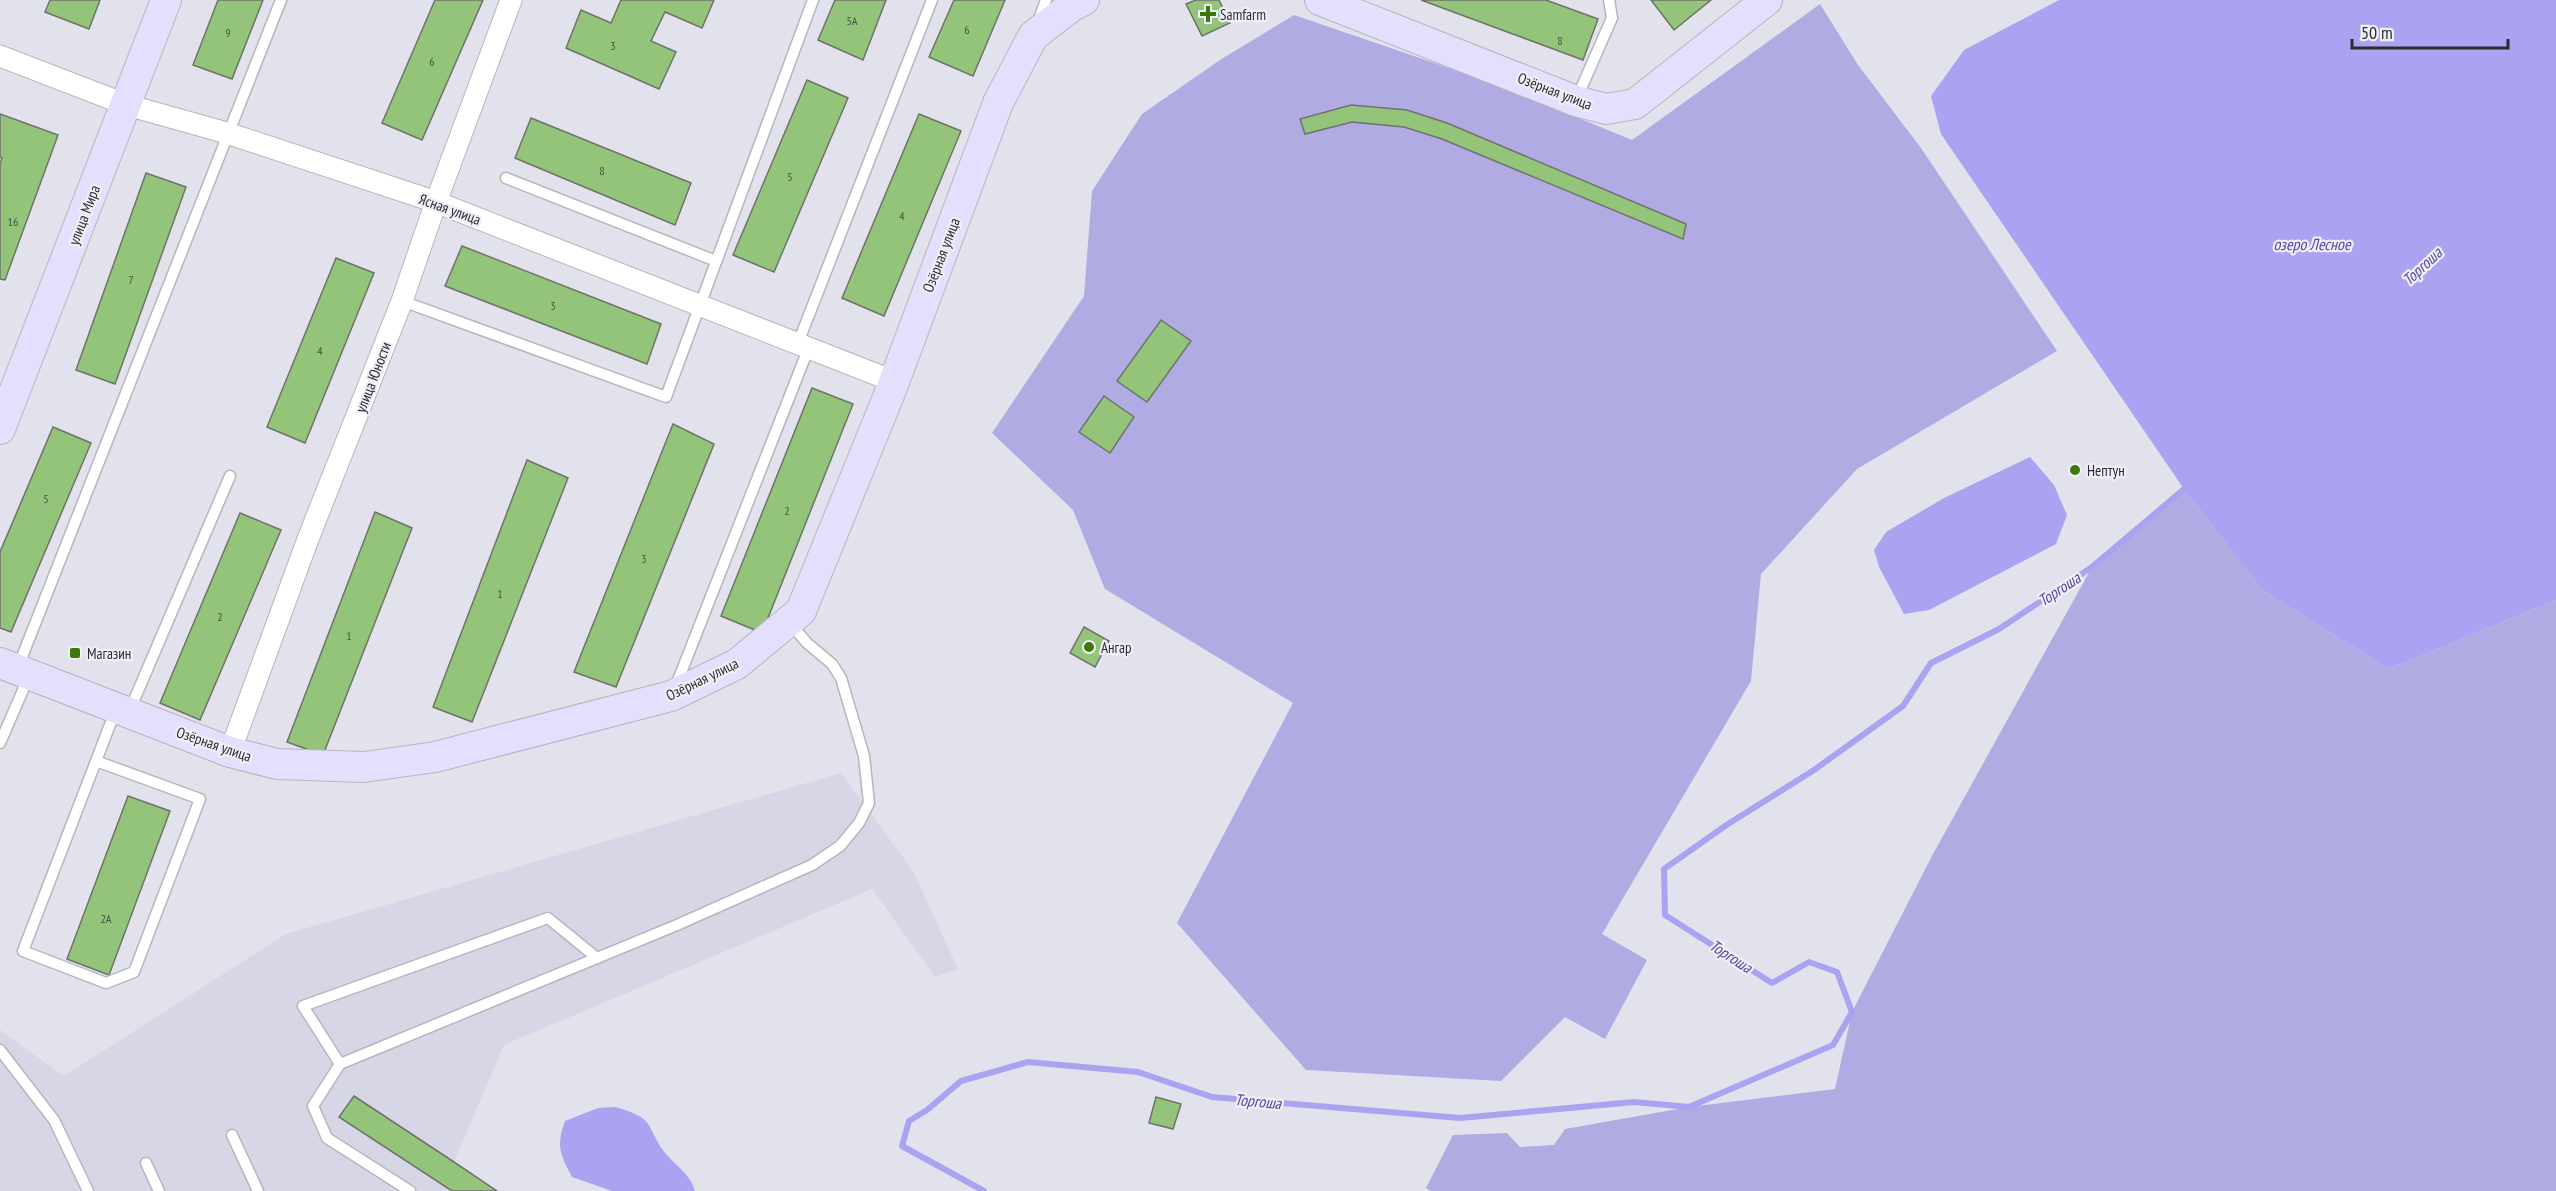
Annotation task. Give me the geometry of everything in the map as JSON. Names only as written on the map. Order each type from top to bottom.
[{"type":"street","name":"улица Мира","points":[[0,429],[166,0]]},
{"type":"street","name":"улица Юности","points":[[230,752],[308,539],[402,301],[511,0]]},
{"type":"street","name":"Озёрная улица","points":[[16,668],[230,752],[278,764],[364,767],[435,757],[671,696],[737,664],[801,611],[893,381],[998,104],[1033,36],[1072,6],[1084,0]]},
{"type":"street","name":"Озёрная улица","points":[[1320,0],[1576,101],[1606,109],[1635,104],[1767,0]]},
{"type":"street","name":"Ясная улица","points":[[0,56],[127,105],[227,133],[436,202],[893,381]]},
{"type":"lane","points":[[0,742],[16,668],[281,0]]},
{"type":"lane","points":[[402,301],[666,397],[813,0]]},
{"type":"lane","points":[[671,696],[932,0]]},
{"type":"lane","points":[[1033,36],[1046,0]]},
{"type":"lane","points":[[1576,101],[1612,18],[1609,0]]},
{"type":"lane","points":[[506,178],[716,261]]},
{"type":"lane","points":[[96,761],[200,799],[134,972],[106,983],[23,951],[96,761],[123,710],[230,476]]},
{"type":"lane","points":[[410,1191],[327,1138],[313,1106],[340,1064],[597,958],[812,865],[840,846],[859,823],[869,803],[868,786],[864,756],[841,678],[832,664],[807,643],[789,622]]},
{"type":"lane","points":[[340,1064],[303,1006],[548,918],[597,958]]},
{"type":"lane","points":[[0,1050],[54,1120],[88,1191]]},
{"type":"lane","points":[[232,1135],[258,1191]]},
{"type":"lane","points":[[146,1163],[159,1191]]},
{"type":"shaded area","points":[[1820,4],[1858,65],[1921,148],[2057,351],[1857,469],[1761,574],[1751,681],[1602,934],[1647,960],[1605,1039],[1565,1017],[1501,1081],[1306,1070],[1177,923],[1293,703],[1105,589],[1073,510],[992,433],[1084,296],[1092,191],[1142,114],[1220,60],[1294,15],[1496,84],[1632,140]]},
{"type":"shaded area","points":[[2184,489],[2262,590],[2389,669],[2556,600],[2556,1191],[1431,1191],[1426,1188],[1453,1135],[1507,1133],[1520,1147],[1554,1145],[1565,1129],[1689,1107],[1835,1089],[1852,1012],[1933,854],[2092,567]]},
{"type":"shaded area","points":[[841,773],[913,871],[958,969],[935,977],[872,889],[504,1045],[454,1162],[498,1191],[0,1191],[0,1030],[64,1076],[286,934]]},
{"type":"water","name":"озеро Лесное","points":[[2059,0],[2556,0],[2556,600],[2389,669],[2262,590],[2184,489],[1941,134],[1931,96],[1964,50]]},
{"type":"water","points":[[2030,457],[2054,485],[2067,515],[2056,544],[1929,610],[1904,614],[1879,567],[1874,550],[1886,532],[1944,498]]},
{"type":"water","points":[[615,1107],[629,1111],[645,1120],[667,1155],[690,1180],[695,1191],[612,1191],[572,1177],[560,1144],[565,1121],[598,1108]]},
{"type":"building","points":[[50,0],[100,0],[89,29],[45,12]]},
{"type":"building","points":[[218,0],[263,0],[232,79],[193,65]]},
{"type":"building","points":[[435,0],[483,0],[422,140],[382,123]]},
{"type":"building","points":[[621,0],[714,0],[702,28],[665,12],[651,41],[676,52],[659,89],[566,48],[581,10],[611,23]]},
{"type":"building","points":[[835,0],[886,0],[863,60],[818,40]]},
{"type":"building","points":[[954,0],[1005,0],[973,76],[929,57]]},
{"type":"building","name":"Samfarm","points":[[1196,0],[1219,0],[1230,23],[1202,36],[1186,4]]},
{"type":"building","points":[[1421,0],[1546,0],[1598,19],[1583,60]]},
{"type":"building","points":[[1651,0],[1711,0],[1674,30]]},
{"type":"building","points":[[807,80],[848,98],[774,272],[733,255]]},
{"type":"building","points":[[1351,105],[1407,110],[1447,123],[1686,224],[1683,239],[1442,139],[1404,127],[1352,122],[1305,134],[1300,119]]},
{"type":"building","points":[[0,114],[58,135],[5,280],[0,279],[0,164],[2,158],[0,157]]},
{"type":"building","points":[[919,114],[961,131],[884,316],[842,298]]},
{"type":"building","points":[[531,118],[691,183],[675,225],[515,158]]},
{"type":"building","points":[[146,173],[186,187],[115,384],[76,370]]},
{"type":"building","points":[[462,246],[661,324],[647,364],[445,286]]},
{"type":"building","points":[[336,258],[374,273],[305,443],[267,427]]},
{"type":"building","points":[[1161,320],[1191,341],[1147,402],[1117,381]]},
{"type":"building","points":[[812,388],[853,404],[762,633],[721,616]]},
{"type":"building","points":[[1104,396],[1134,417],[1110,453],[1079,432]]},
{"type":"building","points":[[673,424],[714,444],[616,687],[574,672]]},
{"type":"building","points":[[53,427],[91,443],[11,632],[0,628],[0,552]]},
{"type":"building","points":[[527,460],[568,478],[472,722],[433,707]]},
{"type":"building","points":[[375,512],[412,528],[323,755],[287,742]]},
{"type":"building","points":[[240,513],[281,530],[200,720],[160,703]]},
{"type":"building","name":"Ангар","points":[[1084,627],[1109,641],[1095,667],[1070,653]]},
{"type":"building","points":[[128,796],[170,811],[109,975],[67,959]]},
{"type":"building","points":[[354,1096],[497,1191],[452,1191],[339,1117]]},
{"type":"building","points":[[1156,1097],[1181,1104],[1173,1129],[1149,1123]]},
{"type":"waterway","name":"Торгоша","points":[[984,1191],[902,1146],[909,1121],[927,1110],[961,1081],[1028,1062],[1138,1072],[1212,1097],[1460,1118],[1634,1102],[1689,1107],[1833,1045],[1852,1012],[1837,972],[1809,962],[1772,983],[1665,915],[1664,869],[1728,824],[1814,770],[1903,706],[1931,663],[1999,629],[2092,567],[2184,489]]},
{"type":"place","name":"Samfarm","points":[[1208,14]]},
{"type":"place","name":"Нептун","points":[[2075,470]]},
{"type":"place","name":"Ангар","points":[[1089,647]]},
{"type":"place","name":"Магазин","points":[[75,653]]}]
